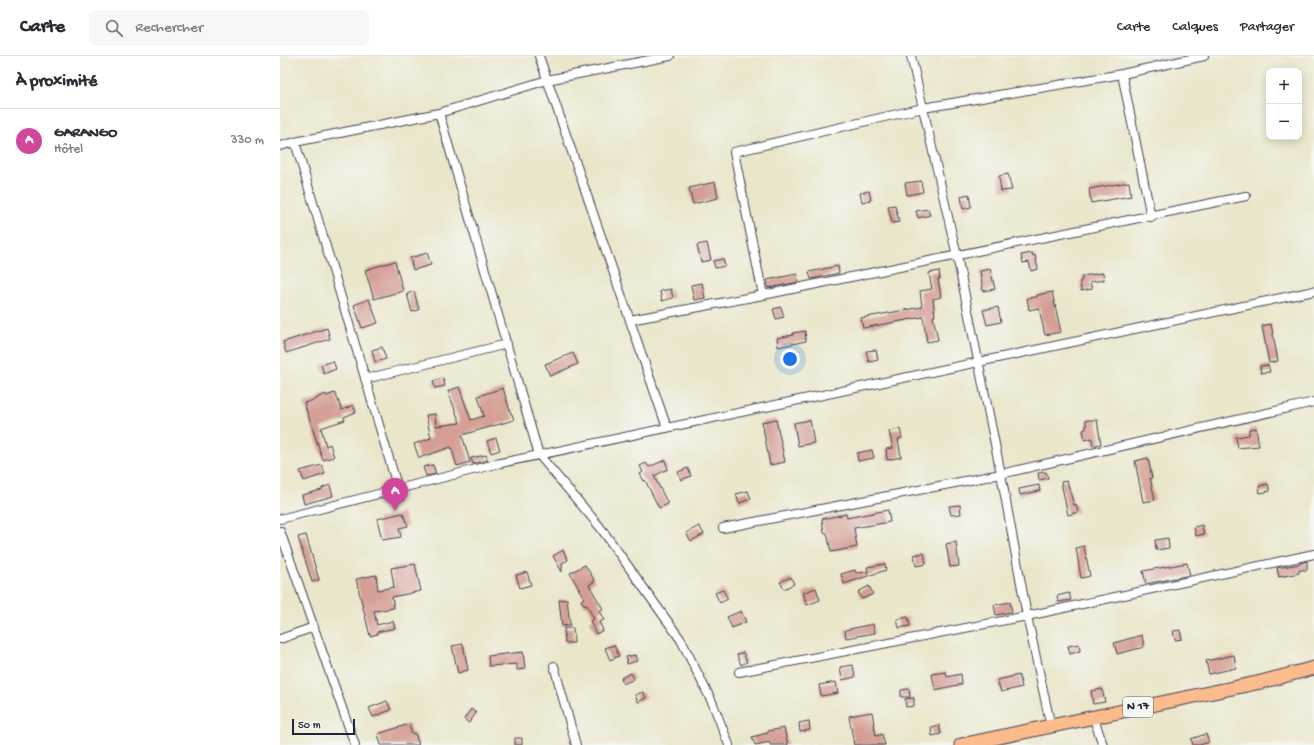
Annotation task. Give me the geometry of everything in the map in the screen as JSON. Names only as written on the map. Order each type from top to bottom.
[{"type":"main road","name":"N 17","points":[[961,745],[1261,682],[1314,668]]},
{"type":"street","points":[[539,56],[667,428]]},
{"type":"street","points":[[280,146],[439,113],[547,80],[670,56]]},
{"type":"street","points":[[911,56],[957,256],[1001,474],[1027,616],[1051,727]]},
{"type":"street","points":[[763,295],[734,152],[923,108],[1122,74],[1204,56]]},
{"type":"street","points":[[1122,74],[1150,217]]},
{"type":"street","points":[[439,113],[539,455],[600,527],[681,640],[713,704],[729,745]]},
{"type":"street","points":[[295,142],[398,489]]},
{"type":"street","points":[[630,320],[957,256],[1246,196]]},
{"type":"street","points":[[280,519],[496,464],[1314,291]]},
{"type":"street","points":[[365,379],[506,344]]},
{"type":"street","points":[[723,528],[1001,474],[1314,402]]},
{"type":"street","points":[[280,531],[355,745]]},
{"type":"street","points":[[740,672],[1027,616],[1314,554]]},
{"type":"street","points":[[280,639],[314,627]]},
{"type":"street","points":[[554,666],[576,745]]},
{"type":"street","points":[[1094,716],[1103,745]]},
{"type":"building","points":[[1008,174],[1012,190],[1001,191],[999,176]]},
{"type":"building","points":[[921,181],[923,192],[907,195],[905,183]]},
{"type":"building","points":[[715,182],[718,198],[693,204],[689,188]]},
{"type":"building","points":[[1129,182],[1131,196],[1091,203],[1089,189]]},
{"type":"building","points":[[869,191],[871,200],[862,202],[860,193]]},
{"type":"building","points":[[969,194],[971,207],[963,209],[961,196]]},
{"type":"building","points":[[895,205],[899,222],[892,223],[888,206]]},
{"type":"building","points":[[928,209],[930,215],[918,218],[916,211]]},
{"type":"building","points":[[707,243],[711,260],[701,262],[697,245]]},
{"type":"building","points":[[427,253],[431,265],[413,270],[410,258]]},
{"type":"building","points":[[1032,253],[1033,256],[1035,255],[1038,269],[1031,271],[1029,262],[1023,263],[1021,255]]},
{"type":"building","points":[[723,259],[725,266],[715,268],[713,261]]},
{"type":"building","points":[[395,261],[403,291],[374,299],[365,270]]},
{"type":"building","points":[[838,266],[839,273],[811,279],[809,272]]},
{"type":"building","points":[[990,269],[995,289],[983,291],[980,271]]},
{"type":"building","points":[[939,271],[940,279],[938,279],[941,297],[933,299],[935,316],[933,316],[938,340],[927,342],[923,317],[863,328],[861,318],[922,307],[920,291],[932,289],[929,273]]},
{"type":"building","points":[[1103,273],[1104,280],[1090,282],[1092,289],[1081,291],[1080,281],[1082,280],[1082,276]]},
{"type":"building","points":[[797,274],[798,282],[768,288],[767,280]]},
{"type":"building","points":[[702,283],[705,298],[694,300],[691,285]]},
{"type":"building","points":[[671,289],[673,298],[662,301],[660,291]]},
{"type":"building","points":[[414,291],[419,310],[412,312],[407,294]]},
{"type":"building","points":[[1052,292],[1061,332],[1045,335],[1039,308],[1029,310],[1027,298],[1037,297],[1037,295]]},
{"type":"building","points":[[369,299],[378,323],[362,328],[354,305]]},
{"type":"building","points":[[781,307],[784,317],[776,319],[773,309]]},
{"type":"building","points":[[998,307],[1001,322],[987,325],[983,310]]},
{"type":"building","points":[[1271,324],[1278,361],[1269,363],[1262,326]]},
{"type":"building","points":[[327,328],[330,339],[286,353],[283,342]]},
{"type":"building","points":[[805,331],[806,341],[778,347],[777,338]]},
{"type":"building","points":[[382,347],[386,359],[375,362],[372,350]]},
{"type":"building","points":[[876,350],[878,360],[869,362],[866,351]]},
{"type":"building","points":[[573,353],[578,364],[550,376],[545,364]]},
{"type":"building","points":[[333,361],[336,369],[324,374],[321,365]]},
{"type":"building","points":[[1268,365],[1270,372],[1261,373],[1260,366]]},
{"type":"building","points":[[443,378],[445,386],[435,388],[433,381]]},
{"type":"building","points":[[459,387],[471,420],[484,416],[478,396],[503,388],[514,420],[462,435],[470,462],[457,466],[451,447],[419,458],[414,444],[431,438],[426,415],[435,414],[436,426],[460,423],[448,391]]},
{"type":"building","points":[[335,393],[342,410],[353,405],[356,412],[344,417],[345,420],[321,428],[326,446],[330,444],[334,457],[323,460],[304,403],[317,399],[325,394],[326,396]]},
{"type":"building","points":[[776,419],[785,462],[770,465],[762,422]]},
{"type":"building","points":[[810,420],[814,443],[798,446],[794,423]]},
{"type":"building","points":[[1086,420],[1097,420],[1101,444],[1093,446],[1092,438],[1085,440],[1083,430],[1086,429]]},
{"type":"building","points":[[1256,428],[1259,446],[1238,448],[1236,437],[1249,435],[1249,429]]},
{"type":"building","points":[[900,429],[902,438],[898,439],[901,457],[887,460],[886,449],[893,448],[889,431]]},
{"type":"building","points":[[496,438],[500,450],[491,453],[487,441]]},
{"type":"building","points":[[872,450],[874,458],[858,461],[857,453]]},
{"type":"building","points":[[486,455],[488,460],[473,464],[471,458]]},
{"type":"building","points":[[1148,458],[1152,478],[1150,478],[1155,500],[1143,502],[1135,461]]},
{"type":"building","points":[[665,460],[668,469],[654,476],[668,504],[659,508],[645,480],[644,481],[640,474],[643,472],[640,466],[646,463],[649,467]]},
{"type":"building","points":[[322,465],[325,474],[304,481],[300,471]]},
{"type":"building","points":[[433,465],[436,474],[426,476],[423,467]]},
{"type":"building","points":[[688,468],[691,476],[681,480],[678,472]]},
{"type":"building","points":[[1046,472],[1048,478],[1039,480],[1038,473]]},
{"type":"building","points":[[1067,481],[1074,505],[1076,504],[1078,512],[1068,515],[1061,482]]},
{"type":"building","points":[[1268,484],[1270,491],[1260,493],[1259,486]]},
{"type":"building","points":[[330,485],[333,496],[304,504],[302,495],[322,490],[322,488]]},
{"type":"building","points":[[1039,485],[1040,491],[1020,495],[1019,489]]},
{"type":"building","points":[[748,491],[751,499],[739,503],[736,494]]},
{"type":"building","points":[[960,505],[961,514],[951,515],[949,506]]},
{"type":"building","points":[[888,510],[890,522],[854,528],[857,547],[831,552],[827,533],[824,533],[822,519],[846,514],[847,518]]},
{"type":"building","points":[[403,513],[408,526],[399,528],[401,537],[382,540],[377,519]]},
{"type":"building","points":[[1202,525],[1204,534],[1196,536],[1194,527]]},
{"type":"building","points":[[699,526],[704,534],[691,541],[686,533]]},
{"type":"building","points":[[306,535],[319,580],[312,582],[298,537]]},
{"type":"building","points":[[1168,538],[1169,548],[1156,550],[1155,540]]},
{"type":"building","points":[[956,542],[959,566],[950,567],[946,544]]},
{"type":"building","points":[[1084,546],[1090,576],[1081,578],[1076,548]]},
{"type":"building","points":[[563,550],[568,560],[562,563],[562,572],[553,556]]},
{"type":"building","points":[[924,553],[926,564],[916,566],[914,555]]},
{"type":"building","points":[[1307,561],[1307,570],[1299,570],[1299,573],[1279,577],[1277,568],[1300,564]]},
{"type":"building","points":[[1187,563],[1190,575],[1146,584],[1143,571]]},
{"type":"building","points":[[415,564],[421,591],[392,597],[394,608],[374,611],[377,625],[393,621],[395,628],[377,632],[378,634],[370,636],[356,579],[376,575],[378,590],[394,587],[391,568]]},
{"type":"building","points":[[885,564],[886,570],[844,584],[841,574],[855,570],[856,573],[868,572],[867,567]]},
{"type":"building","points":[[585,565],[595,581],[589,585],[603,609],[599,611],[604,620],[599,622],[603,630],[596,634],[590,621],[594,619],[587,605],[585,606],[581,600],[584,598],[570,573]]},
{"type":"building","points":[[527,572],[531,585],[520,588],[516,575]]},
{"type":"building","points":[[791,577],[794,584],[784,589],[780,582]]},
{"type":"building","points":[[869,586],[873,594],[862,599],[858,592]]},
{"type":"building","points":[[816,588],[820,600],[807,605],[803,593]]},
{"type":"building","points":[[723,590],[728,599],[720,603],[715,593]]},
{"type":"building","points":[[1069,593],[1071,600],[1058,602],[1057,596]]},
{"type":"building","points":[[567,599],[570,625],[562,626],[559,600]]},
{"type":"building","points":[[1010,602],[1012,612],[996,615],[994,605]]},
{"type":"building","points":[[741,611],[746,622],[732,628],[727,617]]},
{"type":"building","points":[[908,617],[910,626],[899,628],[897,619]]},
{"type":"building","points":[[873,624],[875,633],[846,638],[845,630]]},
{"type":"building","points":[[564,628],[573,628],[574,643],[565,643]]},
{"type":"building","points":[[1180,630],[1182,639],[1175,640],[1173,631]]},
{"type":"building","points":[[1142,635],[1144,647],[1117,654],[1114,643]]},
{"type":"building","points":[[463,644],[468,670],[458,673],[452,646]]},
{"type":"building","points":[[1079,644],[1080,651],[1070,654],[1068,646]]},
{"type":"building","points":[[614,645],[619,656],[610,660],[605,648]]},
{"type":"building","points":[[523,652],[525,669],[517,670],[517,664],[489,666],[488,656]]},
{"type":"building","points":[[743,652],[747,662],[741,665],[737,655]]},
{"type":"building","points":[[635,655],[637,661],[627,664],[626,657]]},
{"type":"building","points":[[1234,655],[1236,668],[1209,674],[1206,661]]},
{"type":"building","points":[[853,665],[855,677],[842,680],[840,667]]},
{"type":"building","points":[[946,672],[947,677],[961,674],[962,684],[935,690],[932,674]]},
{"type":"building","points":[[631,673],[634,679],[623,684],[621,678]]},
{"type":"building","points":[[1019,675],[1022,687],[1001,692],[997,680]]},
{"type":"building","points":[[836,682],[838,693],[821,696],[819,685]]},
{"type":"building","points":[[909,689],[910,697],[901,697],[901,690]]},
{"type":"building","points":[[1102,689],[1105,702],[1093,704],[1091,691]]},
{"type":"building","points":[[643,692],[646,698],[638,702],[635,695]]},
{"type":"building","points":[[914,698],[914,706],[906,707],[905,699]]},
{"type":"building","points":[[387,701],[391,710],[373,717],[369,708]]},
{"type":"building","points":[[471,709],[476,713],[469,723],[464,719]]},
{"type":"building","points":[[872,712],[876,736],[882,734],[885,745],[854,745],[849,716]]},
{"type":"building","points":[[809,721],[810,730],[800,732],[799,723]]},
{"type":"building","points":[[409,724],[412,734],[415,733],[419,745],[381,745],[378,734]]},
{"type":"building","points":[[939,725],[941,734],[932,736],[931,727]]},
{"type":"building","points":[[784,728],[788,745],[770,745],[770,742],[755,745],[752,737],[768,733],[768,731]]},
{"type":"building","points":[[1206,734],[1209,742],[1200,745],[1193,745],[1191,739]]},
{"type":"building","points":[[515,738],[522,738],[522,745],[515,745]]},
{"type":"place","name":"GARANGO","points":[[395,511]]}]
